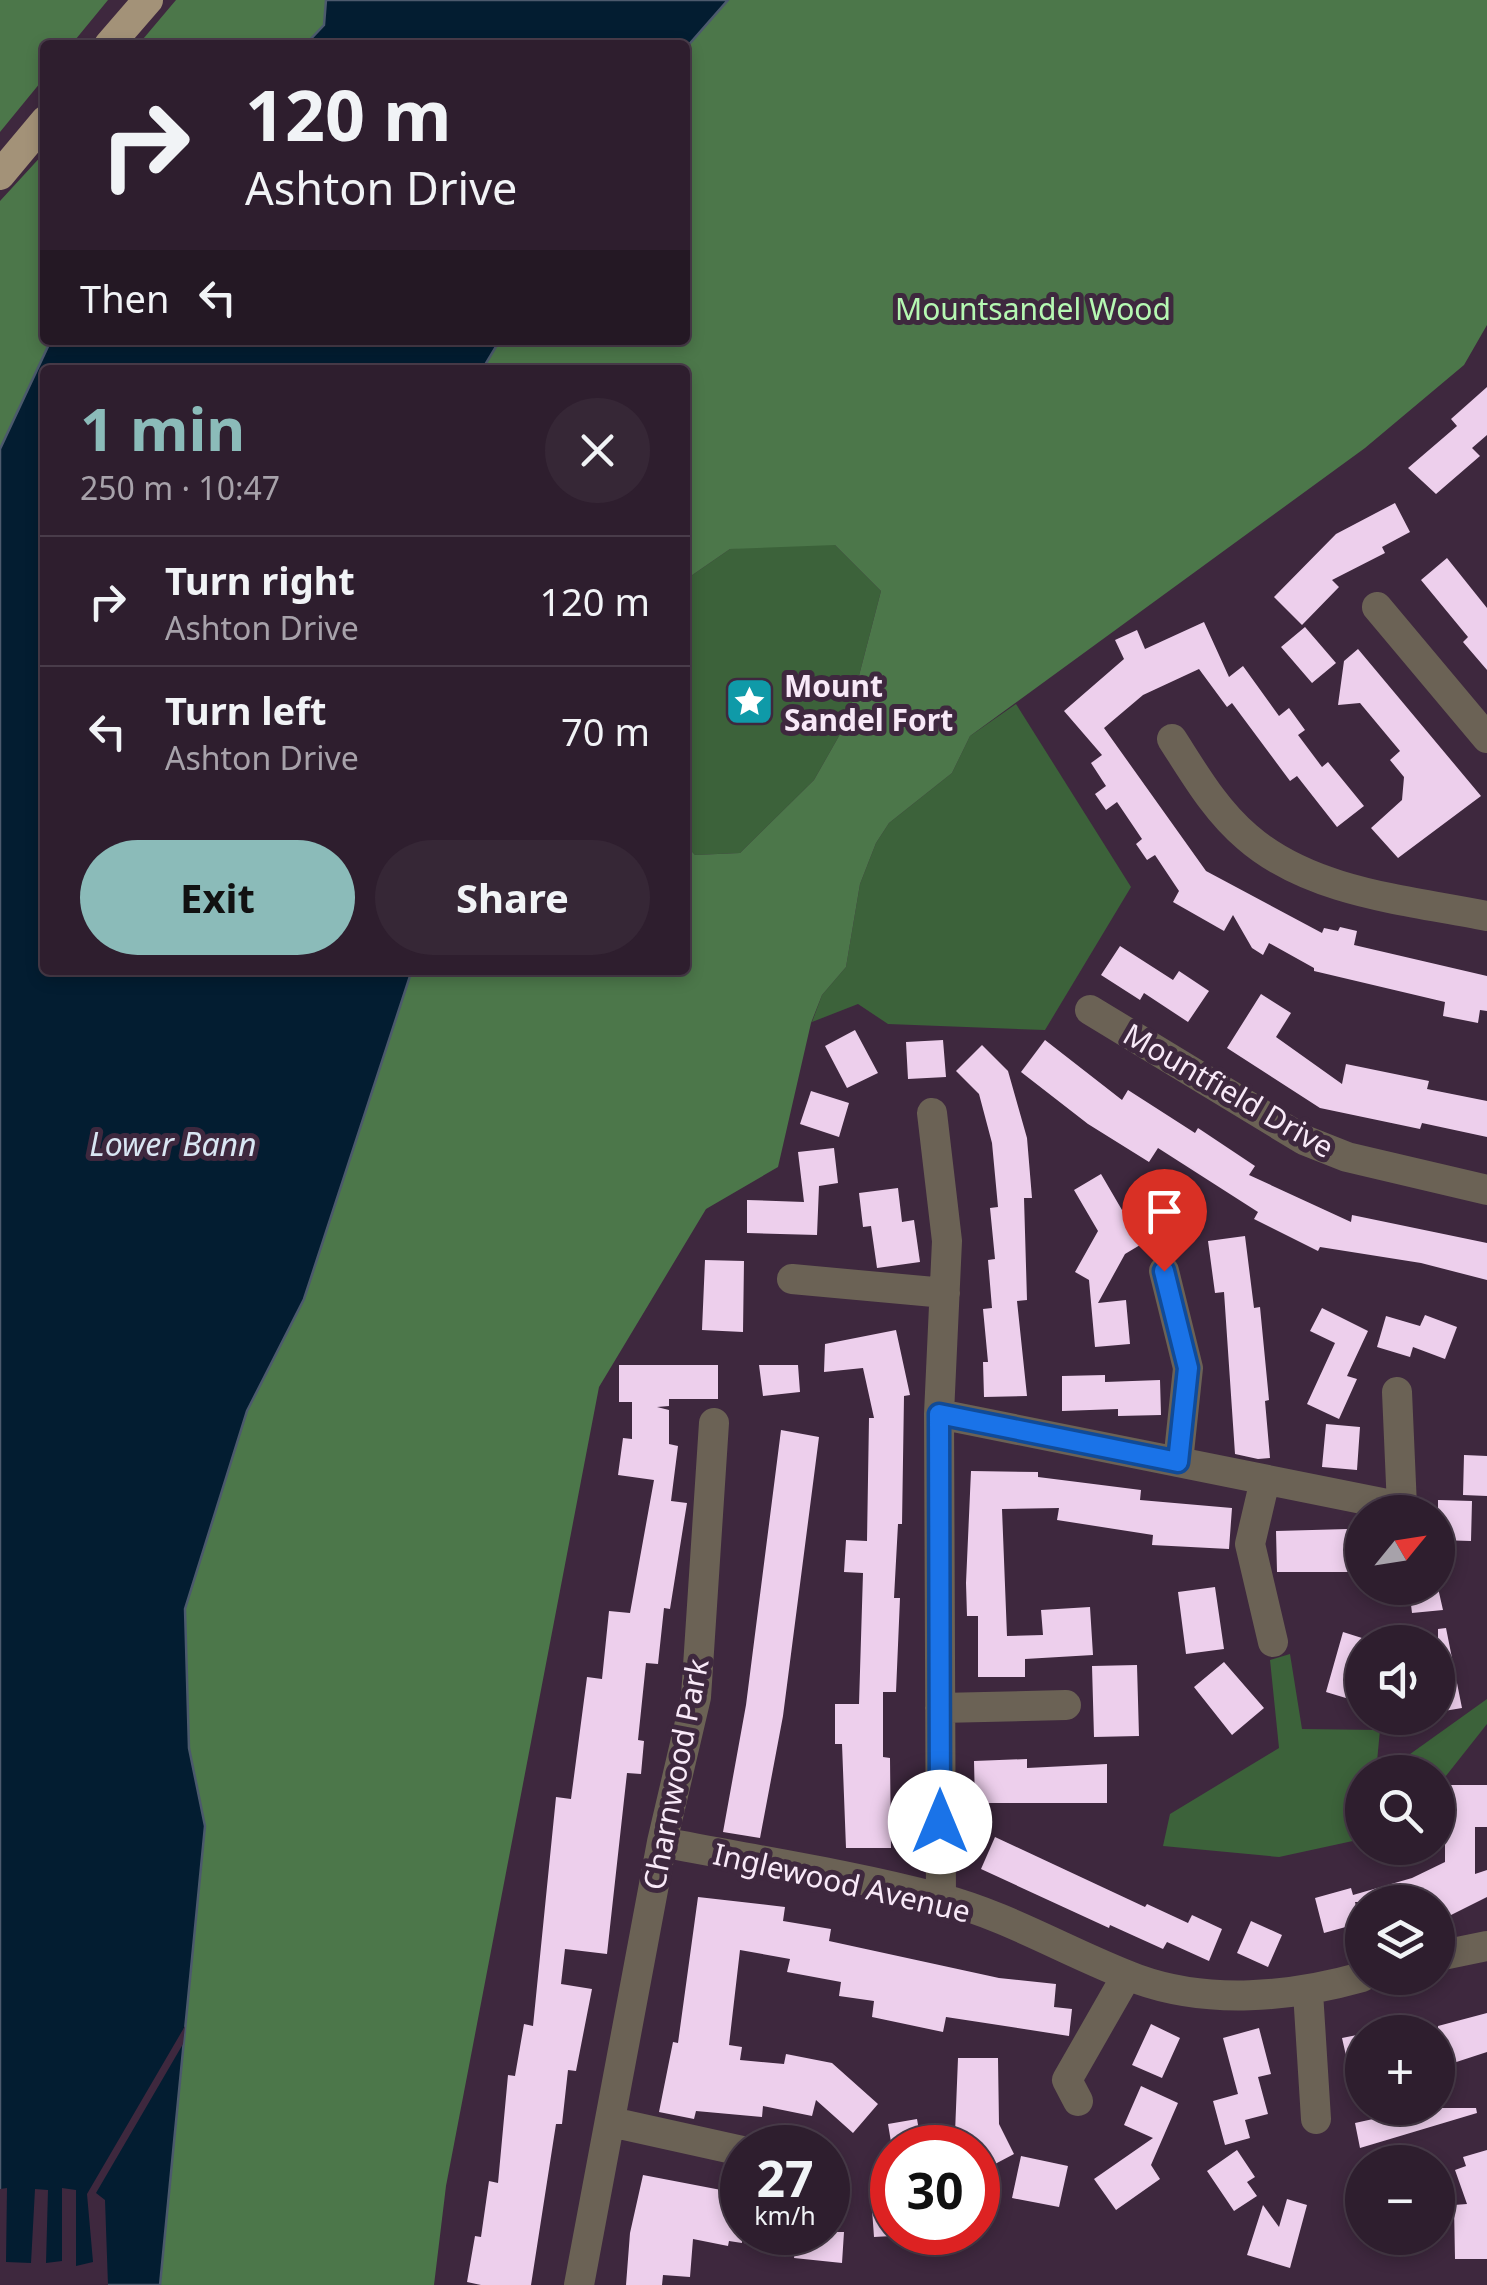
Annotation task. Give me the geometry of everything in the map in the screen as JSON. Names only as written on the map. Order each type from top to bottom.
[{"type":"main road","points":[[114,40],[148,0]]},
{"type":"main road","points":[[0,175],[40,127]]},
{"type":"street","points":[[1377,607],[1487,738]]},
{"type":"street","points":[[1172,739],[1210,798],[1247,838],[1294,869],[1346,887],[1487,916]]},
{"type":"street","name":"Mountfield Drive","points":[[1090,1010],[1304,1140],[1347,1157],[1487,1190]]},
{"type":"street","points":[[932,1113],[948,1241],[939,1414],[940,1898]]},
{"type":"street","points":[[1164,1271],[1188,1368],[1178,1462]]},
{"type":"street","points":[[792,1279],[945,1293]]},
{"type":"street","points":[[939,1414],[1402,1507],[1397,1392]]},
{"type":"street","name":"Charnwood Park","points":[[579,2285],[662,1842],[696,1697],[714,1423]]},
{"type":"street","points":[[1265,1480],[1250,1544],[1273,1642]]},
{"type":"street","points":[[940,1708],[1066,1705]]},
{"type":"street","name":"Inglewood Avenue","points":[[662,1842],[940,1898],[1042,1935],[1127,1975],[1228,1996],[1308,1992],[1345,1982]]},
{"type":"street","points":[[1455,1953],[1487,1946]]},
{"type":"street","points":[[1078,2101],[1067,2080],[1127,1975]]},
{"type":"street","points":[[1308,1992],[1316,2119]]},
{"type":"street","points":[[610,2122],[720,2145]]},
{"type":"green space","points":[[0,0],[108,0],[75,40],[40,40],[40,83],[0,132]]},
{"type":"green space","points":[[176,0],[326,0],[324,25],[310,40],[142,40]]},
{"type":"green space","name":"Mountsandel Wood","points":[[728,0],[1487,0],[1487,325],[1464,365],[1365,448],[970,736],[952,773],[889,823],[876,843],[860,884],[846,967],[822,995],[811,1023],[778,1167],[706,1209],[599,1387],[446,2186],[434,2285],[160,2285],[205,1826],[189,1748],[185,1609],[247,1411],[304,1299],[410,975],[690,975],[690,850],[695,855],[740,853],[814,780],[847,722],[881,591],[835,545],[730,549],[690,577],[690,365],[484,365],[497,345],[690,345],[690,43]]},
{"type":"green space","points":[[40,157],[40,345],[49,345],[0,449],[0,201]]},
{"type":"green space","points":[[769,544],[835,545],[881,591],[847,722],[814,780],[740,853],[695,855],[690,850],[690,577],[730,549]]},
{"type":"green space","points":[[1016,704],[1131,887],[1045,1030],[888,1024],[858,1004],[812,1022],[822,995],[846,967],[860,884],[876,843],[889,823],[952,773],[970,736]]},
{"type":"green space","points":[[1290,1654],[1302,1729],[1380,1735],[1378,1755],[1345,1755],[1345,1843],[1279,1857],[1163,1846],[1170,1814],[1279,1748],[1270,1660]]},
{"type":"green space","points":[[1487,1699],[1487,1724],[1455,1764],[1455,1755],[1409,1755],[1437,1735],[1455,1735],[1455,1722]]},
{"type":"water","points":[[326,0],[728,0],[690,43],[690,40],[310,40],[324,25]]},
{"type":"water","name":"Lower Bann","points":[[49,345],[497,345],[485,365],[40,365],[40,975],[410,975],[304,1299],[247,1411],[185,1609],[189,1748],[205,1826],[160,2285],[0,2285],[0,449]]},
{"type":"pier","points":[[185,2026],[183,2044],[96,2193],[105,2200],[108,2285],[0,2285],[0,2189],[7,2188],[6,2262],[31,2263],[35,2189],[48,2190],[46,2263],[62,2261],[62,2188],[76,2190],[76,2266],[93,2262],[87,2194]]},
{"type":"building","points":[[1487,387],[1487,435],[1472,448],[1480,456],[1436,494],[1408,468],[1457,426],[1451,419]]},
{"type":"building","points":[[1395,503],[1410,532],[1382,547],[1385,553],[1332,580],[1339,587],[1302,625],[1274,597],[1336,534]]},
{"type":"building","points":[[1447,558],[1487,608],[1487,670],[1463,642],[1468,637],[1421,580]]},
{"type":"building","points":[[1204,622],[1229,677],[1243,666],[1279,716],[1289,708],[1305,730],[1298,735],[1322,767],[1328,762],[1364,806],[1337,827],[1297,776],[1290,781],[1232,703],[1227,707],[1199,669],[1143,695],[1104,728],[1206,871],[1322,933],[1324,928],[1338,931],[1340,927],[1357,931],[1354,945],[1487,976],[1487,1011],[1480,1010],[1478,1023],[1443,1016],[1445,1002],[1314,971],[1269,943],[1263,955],[1252,948],[1233,915],[1224,931],[1173,902],[1179,891],[1155,855],[1147,860],[1136,844],[1142,839],[1117,802],[1106,810],[1095,794],[1106,786],[1091,763],[1102,755],[1064,711],[1124,659],[1115,640],[1137,630],[1145,649]]},
{"type":"building","points":[[1305,627],[1336,663],[1312,683],[1281,647]]},
{"type":"building","points":[[1358,649],[1481,796],[1398,858],[1371,828],[1402,800],[1404,777],[1390,760],[1400,751],[1360,703],[1338,705],[1344,661]]},
{"type":"building","points":[[1120,946],[1173,980],[1179,971],[1209,991],[1188,1022],[1144,993],[1140,1000],[1101,975]]},
{"type":"building","points":[[1261,994],[1291,1013],[1276,1037],[1342,1084],[1346,1064],[1429,1081],[1427,1089],[1487,1101],[1487,1137],[1422,1123],[1420,1129],[1320,1108],[1227,1048]]},
{"type":"building","points":[[855,1030],[878,1073],[847,1088],[825,1046]]},
{"type":"building","points":[[943,1040],[946,1077],[908,1079],[906,1042]]},
{"type":"building","points":[[1045,1040],[1122,1100],[1128,1090],[1195,1133],[1198,1128],[1255,1166],[1249,1175],[1351,1222],[1352,1215],[1487,1243],[1487,1280],[1421,1263],[1320,1247],[1318,1251],[1254,1219],[1258,1212],[1158,1148],[1149,1162],[1088,1124],[1021,1072]]},
{"type":"building","points":[[982,1045],[1008,1071],[1027,1138],[1032,1198],[1024,1198],[1027,1300],[1017,1301],[1027,1396],[984,1397],[983,1362],[988,1362],[983,1309],[992,1308],[988,1260],[995,1259],[990,1208],[998,1207],[992,1143],[979,1094],[956,1071]]},
{"type":"building","points":[[811,1091],[849,1103],[839,1137],[800,1124]]},
{"type":"building","points":[[834,1148],[838,1183],[819,1186],[817,1235],[747,1233],[747,1200],[804,1202],[798,1152]]},
{"type":"building","points":[[1101,1174],[1122,1210],[1154,1191],[1175,1224],[1125,1254],[1098,1303],[1126,1300],[1130,1344],[1095,1347],[1089,1280],[1075,1272],[1098,1231],[1074,1190]]},
{"type":"building","points":[[898,1188],[902,1222],[914,1220],[920,1262],[877,1268],[871,1226],[863,1227],[859,1193]]},
{"type":"building","points":[[1245,1236],[1254,1308],[1260,1307],[1270,1458],[1235,1454],[1224,1292],[1215,1293],[1208,1241]]},
{"type":"building","points":[[705,1260],[744,1261],[743,1332],[702,1330]]},
{"type":"building","points":[[1322,1308],[1368,1331],[1347,1376],[1357,1379],[1339,1419],[1307,1404],[1335,1343],[1310,1331]]},
{"type":"building","points":[[1425,1315],[1457,1327],[1445,1359],[1413,1347],[1410,1357],[1377,1347],[1386,1316],[1420,1326]]},
{"type":"building","points":[[896,1330],[910,1395],[904,1396],[902,1524],[898,1524],[894,1598],[900,1598],[896,1692],[883,1692],[883,1757],[890,1758],[891,1848],[846,1848],[842,1744],[835,1744],[835,1704],[859,1704],[863,1573],[844,1572],[846,1540],[867,1541],[869,1418],[874,1418],[863,1368],[824,1372],[825,1344]]},
{"type":"building","points":[[619,1365],[718,1365],[718,1399],[669,1399],[669,1406],[657,1407],[669,1410],[669,1444],[678,1446],[671,1501],[687,1503],[670,1609],[664,1608],[658,1664],[646,1663],[638,1740],[644,1741],[641,1774],[627,1773],[607,1954],[565,1949],[561,1984],[592,1989],[576,2071],[568,2070],[562,2124],[556,2124],[531,2285],[481,2285],[467,2282],[475,2236],[481,2237],[489,2181],[498,2183],[508,2075],[515,2076],[524,2024],[533,2026],[556,1797],[571,1799],[587,1677],[602,1679],[609,1611],[630,1613],[654,1480],[618,1475],[623,1438],[632,1439],[632,1402],[619,1402]]},
{"type":"building","points":[[759,1365],[798,1365],[800,1392],[763,1396]]},
{"type":"building","points":[[1105,1375],[1105,1382],[1160,1380],[1161,1415],[1118,1416],[1118,1409],[1062,1411],[1062,1376]]},
{"type":"building","points":[[1326,1424],[1360,1427],[1357,1470],[1322,1467]]},
{"type":"building","points":[[781,1430],[819,1437],[783,1716],[760,1838],[723,1832],[746,1705]]},
{"type":"building","points":[[1464,1455],[1487,1456],[1487,1496],[1463,1495]]},
{"type":"building","points":[[971,1471],[1038,1472],[1038,1477],[1141,1490],[1140,1500],[1232,1508],[1229,1549],[1152,1545],[1153,1535],[1057,1520],[1059,1508],[1002,1509],[1007,1636],[1043,1635],[1041,1610],[1090,1607],[1093,1655],[1025,1659],[1025,1677],[978,1677],[978,1616],[967,1616]]},
{"type":"building","points":[[1455,1500],[1472,1501],[1471,1541],[1455,1541]]},
{"type":"building","points":[[1345,1529],[1345,1572],[1277,1572],[1276,1531]]},
{"type":"building","points":[[1215,1587],[1224,1649],[1186,1654],[1178,1592]]},
{"type":"building","points":[[1411,1605],[1442,1605],[1443,1610],[1412,1613]]},
{"type":"building","points":[[1343,1632],[1345,1698],[1326,1692]]},
{"type":"building","points":[[1224,1662],[1264,1708],[1232,1735],[1194,1687]]},
{"type":"building","points":[[1137,1665],[1139,1736],[1094,1737],[1092,1666]]},
{"type":"building","points":[[1455,1673],[1462,1708],[1455,1709]]},
{"type":"building","points":[[1027,1759],[1027,1768],[1107,1764],[1107,1803],[975,1803],[974,1761]]},
{"type":"building","points":[[1455,1785],[1487,1785],[1487,1827],[1475,1827],[1475,1874],[1487,1870],[1487,1897],[1455,1913],[1455,1885],[1388,1885],[1439,1865],[1455,1865]]},
{"type":"building","points":[[995,1837],[1145,1907],[1147,1904],[1188,1923],[1192,1915],[1222,1929],[1209,1961],[1167,1942],[1163,1949],[1110,1925],[1109,1928],[981,1869]]},
{"type":"building","points":[[1345,1890],[1345,1927],[1324,1933],[1315,1898]]},
{"type":"building","points":[[698,1897],[785,1907],[783,1921],[831,1929],[829,1941],[999,1978],[1056,1984],[1054,2007],[1072,2009],[1069,2036],[946,2017],[943,2032],[872,2017],[874,2001],[839,1996],[841,1982],[787,1972],[790,1959],[740,1950],[729,2045],[742,2047],[740,2060],[784,2064],[786,2054],[832,2063],[878,2104],[853,2133],[850,2125],[844,2125],[816,2100],[812,2116],[763,2106],[762,2117],[696,2111],[694,2119],[659,2112],[673,2042],[678,2043]]},
{"type":"building","points":[[1251,1921],[1282,1935],[1268,1967],[1237,1953]]},
{"type":"building","points":[[1487,2013],[1487,2052],[1455,2062],[1455,2021]]},
{"type":"building","points":[[1151,2024],[1180,2038],[1162,2078],[1132,2065]]},
{"type":"building","points":[[1259,2028],[1271,2074],[1258,2077],[1268,2114],[1245,2120],[1250,2138],[1225,2145],[1213,2101],[1238,2094],[1223,2038]]},
{"type":"building","points":[[958,2058],[998,2058],[1000,2125],[955,2125]]},
{"type":"building","points":[[1141,2086],[1178,2103],[1151,2165],[1160,2179],[1116,2210],[1094,2179],[1153,2138],[1124,2125]]},
{"type":"building","points":[[1455,2108],[1476,2108],[1477,2113],[1455,2120]]},
{"type":"building","points":[[917,2119],[918,2125],[888,2125]]},
{"type":"building","points":[[1355,2125],[1437,2125],[1370,2145],[1359,2145]]},
{"type":"building","points":[[1000,2126],[1014,2154],[1000,2161]]},
{"type":"building","points":[[1237,2150],[1255,2177],[1247,2182],[1257,2196],[1234,2211],[1207,2171]]},
{"type":"building","points":[[1487,2150],[1487,2259],[1455,2259],[1455,2205],[1467,2204],[1455,2170],[1466,2166],[1463,2157]]},
{"type":"building","points":[[1021,2156],[1068,2166],[1059,2207],[1012,2198]]},
{"type":"building","points":[[643,2175],[720,2190],[720,2244],[693,2239],[690,2277],[663,2275],[662,2285],[626,2285],[630,2233]]},
{"type":"building","points":[[1287,2199],[1307,2205],[1290,2268],[1247,2255],[1263,2205],[1279,2227]]},
{"type":"building","points":[[794,2255],[843,2255],[842,2263],[794,2258]]},
{"type":"place","name":"Mount Sandel Fort","points":[[749,702]]},
{"type":"route","points":[[940,1822],[939,1414],[1178,1462],[1188,1368],[1164,1271]]}]
